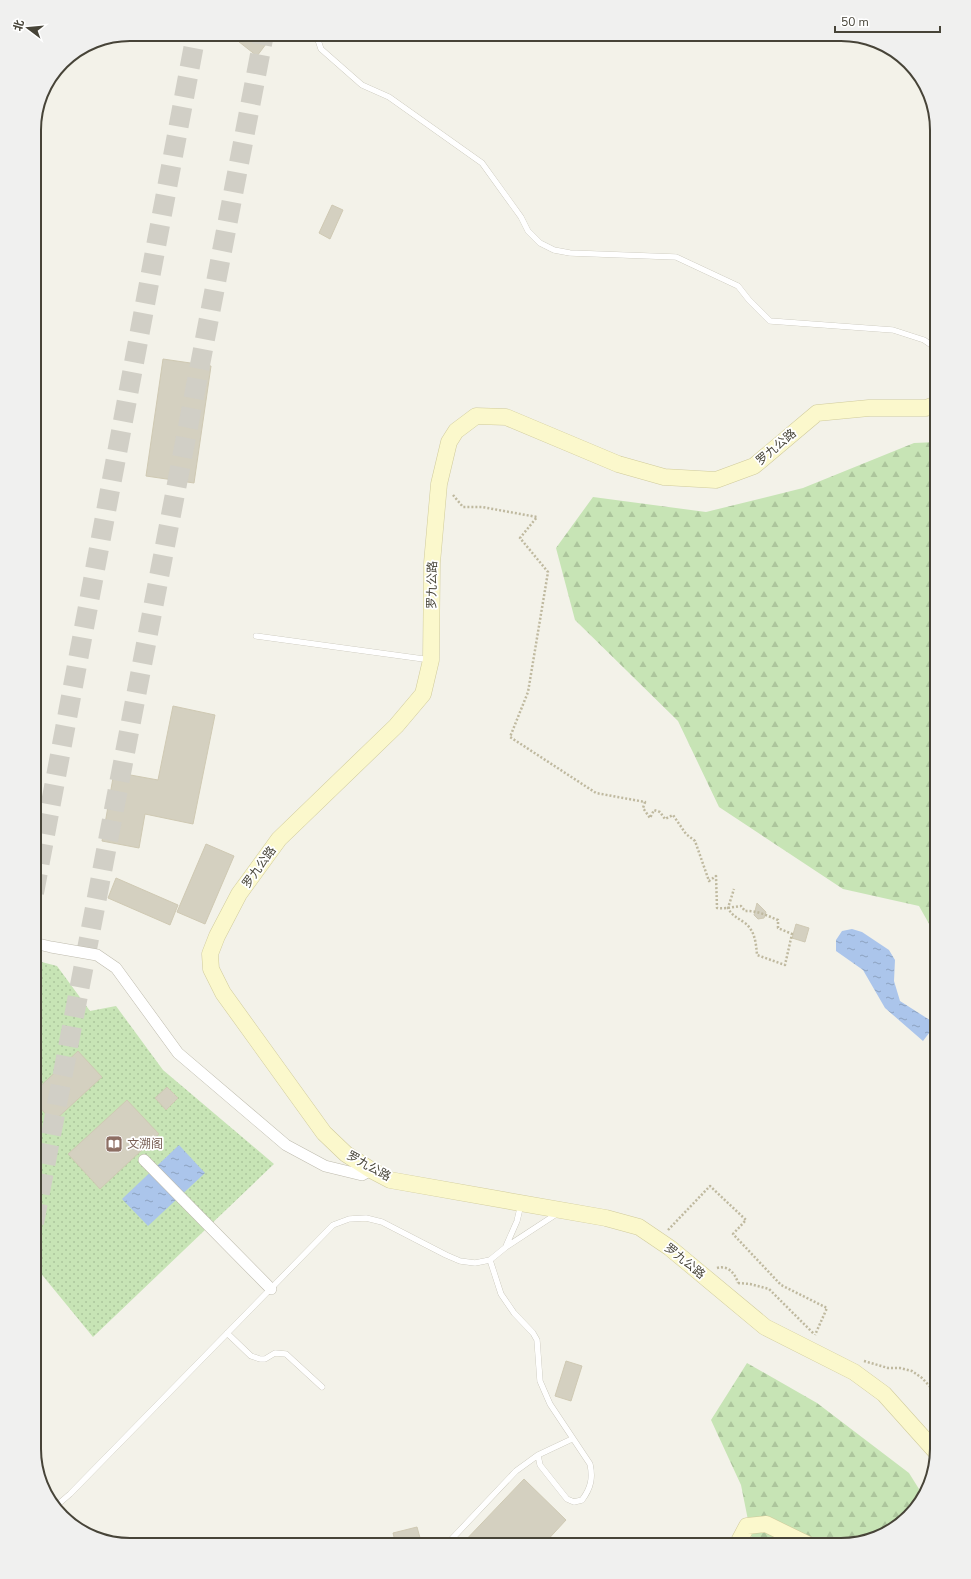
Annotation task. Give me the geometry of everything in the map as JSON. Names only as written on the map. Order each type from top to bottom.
[{"type":"street","name":"罗九公路","points":[[930,407],[926,408],[869,408],[817,413],[754,466],[716,480],[664,477],[618,464],[506,417],[476,416],[456,431],[449,442],[439,484],[432,563],[431,660],[423,694],[396,726],[279,839],[240,894],[217,936],[210,954],[211,969],[223,993],[324,1133],[346,1154],[390,1180],[606,1218],[639,1227],[670,1248],[765,1327],[854,1372],[884,1394],[930,1445]]},
{"type":"street","points":[[41,945],[97,954],[116,968],[178,1053],[286,1145],[325,1166],[362,1175],[371,1170]]},
{"type":"street","points":[[146,1163],[271,1289]]},
{"type":"street","points":[[741,1538],[747,1526],[766,1524],[795,1538]]},
{"type":"lane","points":[[318,41],[321,49],[362,84],[389,97],[482,163],[521,217],[528,231],[540,242],[554,250],[676,257],[738,286],[749,300],[770,320],[893,330],[924,340],[930,344]]},
{"type":"lane","points":[[256,636],[431,660]]},
{"type":"lane","points":[[506,1247],[517,1221],[521,1203]]},
{"type":"lane","points":[[60,1503],[333,1225],[349,1219],[366,1218],[382,1222],[446,1255],[460,1261],[475,1263],[490,1260],[506,1247],[561,1210]]},
{"type":"lane","points":[[490,1260],[501,1294],[514,1313],[533,1333],[537,1340],[540,1381],[550,1404],[590,1464],[592,1473],[591,1483],[588,1492],[582,1500],[574,1502],[567,1499],[540,1465],[538,1455]]},
{"type":"lane","points":[[227,1333],[251,1356],[256,1358],[265,1359],[275,1353],[286,1354],[322,1387]]},
{"type":"lane","points":[[453,1538],[516,1471],[538,1455],[572,1439]]},
{"type":"path","points":[[439,484],[449,490],[464,506],[482,507],[536,517],[520,538],[548,572],[528,692],[510,737],[596,793],[645,802],[643,808],[650,818],[654,810],[660,812],[665,819],[673,815],[686,834],[695,841],[709,881],[716,876],[717,908],[728,908],[741,906],[745,911],[750,911],[778,920],[778,928],[792,934],[785,965],[757,955],[755,936],[746,924],[731,914],[728,908],[734,889]]},
{"type":"path","points":[[664,1234],[710,1186],[746,1220],[733,1234],[781,1284],[827,1308],[815,1335]]},
{"type":"path","points":[[738,1283],[750,1284],[769,1289],[821,1340]]},
{"type":"path","points":[[859,1359],[888,1368],[900,1368],[912,1371],[922,1378],[930,1387]]},
{"type":"green space","points":[[930,442],[930,926],[919,906],[843,889],[719,807],[678,721],[575,620],[556,548],[593,497],[706,512],[803,488],[914,443]]},
{"type":"green space","points":[[41,962],[57,966],[90,1011],[116,1006],[163,1070],[274,1164],[93,1337],[41,1274]]},
{"type":"green space","points":[[747,1363],[817,1403],[909,1473],[920,1490],[912,1503],[900,1516],[880,1529],[864,1535],[841,1538],[752,1538],[741,1485],[711,1420]]},
{"type":"water","points":[[852,929],[862,932],[889,950],[895,960],[894,981],[900,1001],[930,1020],[930,1032],[923,1041],[885,1008],[863,970],[836,951],[836,940],[842,931]]},
{"type":"water","points":[[179,1145],[205,1173],[148,1226],[122,1199]]},
{"type":"building","points":[[238,41],[262,41],[266,44],[257,56]]},
{"type":"building","points":[[332,205],[343,210],[330,239],[319,233]]},
{"type":"building","points":[[163,359],[211,366],[194,483],[146,476]]},
{"type":"building","points":[[173,706],[215,715],[193,824],[145,814],[139,848],[102,841],[114,772],[158,780]]},
{"type":"building","points":[[206,844],[234,856],[205,924],[177,912]]},
{"type":"building","points":[[116,878],[178,905],[170,925],[108,898]]},
{"type":"building","points":[[757,903],[766,912],[764,918],[758,919],[754,915]]},
{"type":"building","points":[[796,924],[809,928],[805,942],[792,938]]},
{"type":"building","points":[[78,1051],[102,1077],[53,1122],[41,1109],[41,1085]]},
{"type":"building","points":[[167,1087],[178,1098],[166,1110],[155,1098]]},
{"type":"building","name":"文溯阁","points":[[127,1100],[159,1134],[100,1189],[68,1154]]},
{"type":"building","points":[[566,1361],[582,1366],[571,1401],[555,1396]]},
{"type":"building","points":[[524,1479],[566,1520],[549,1538],[468,1538]]},
{"type":"building","points":[[417,1527],[420,1538],[394,1538],[393,1533]]},
{"type":"tunnel","points":[[41,856],[195,41]]},
{"type":"tunnel","points":[[41,1187],[263,41]]},
{"type":"place","name":"文溯阁","points":[[114,1144]]}]
